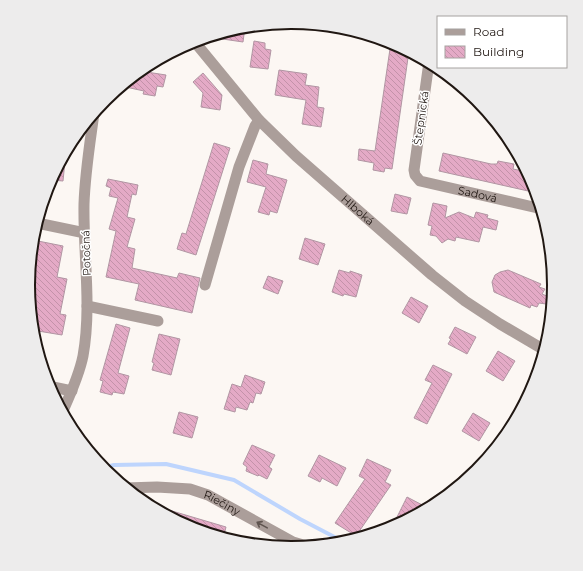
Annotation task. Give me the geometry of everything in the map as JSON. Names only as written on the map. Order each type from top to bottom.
[{"type":"street","name":"Hlboká","points":[[199,47],[259,120],[296,156],[432,275],[465,301],[540,348]]},
{"type":"street","name":"Štepnická","points":[[415,175],[414,170],[428,68]]},
{"type":"street","points":[[205,285],[239,167],[255,126],[259,120]]},
{"type":"street","name":"Potočná","points":[[65,406],[79,373],[83,355],[87,306],[84,203],[93,123]]},
{"type":"street","name":"Sadová","points":[[415,175],[420,181],[535,206]]},
{"type":"street","points":[[43,224],[85,232]]},
{"type":"street","points":[[87,306],[158,321]]},
{"type":"street","points":[[57,388],[72,391]]},
{"type":"street","name":"Riečiny","points":[[134,488],[157,487],[190,489],[208,495],[293,542]]},
{"type":"building","points":[[244,33],[243,42],[222,39]]},
{"type":"building","points":[[254,41],[265,43],[265,49],[271,50],[268,69],[250,67]]},
{"type":"building","points":[[390,49],[408,57],[392,169],[385,168],[384,172],[373,170],[374,163],[358,160],[359,149],[375,151]]},
{"type":"building","points":[[279,70],[307,74],[305,85],[319,87],[317,107],[324,108],[321,127],[302,124],[306,100],[275,95]]},
{"type":"building","points":[[149,72],[166,75],[163,87],[157,86],[155,96],[143,94],[144,91],[128,88]]},
{"type":"building","points":[[203,73],[222,95],[220,110],[201,107],[203,93],[193,82]]},
{"type":"building","points":[[214,143],[230,148],[196,255],[177,249],[182,233],[186,234]]},
{"type":"building","points":[[443,153],[491,164],[497,164],[498,161],[514,164],[513,169],[521,171],[530,191],[439,171]]},
{"type":"building","points":[[253,160],[268,164],[266,174],[287,180],[277,213],[270,211],[269,215],[258,212],[266,187],[247,182]]},
{"type":"building","points":[[65,165],[63,181],[58,181]]},
{"type":"building","points":[[108,179],[138,185],[136,195],[132,194],[127,217],[135,219],[127,247],[135,249],[132,268],[177,278],[179,273],[200,278],[192,313],[135,300],[139,284],[106,277],[116,231],[109,229],[118,198],[109,196],[111,188],[106,186]]},
{"type":"building","points":[[395,194],[411,198],[407,214],[391,211]]},
{"type":"building","points":[[433,203],[447,206],[445,218],[459,212],[474,218],[476,212],[488,215],[487,218],[498,221],[496,230],[483,227],[479,242],[456,237],[455,241],[448,239],[442,243],[436,236],[430,235],[432,226],[428,225]]},
{"type":"building","points":[[305,238],[325,244],[318,265],[299,259]]},
{"type":"building","points":[[39,241],[63,246],[57,277],[67,279],[60,314],[66,315],[62,335],[39,331],[35,286]]},
{"type":"building","points":[[339,270],[350,273],[350,271],[362,275],[356,297],[344,294],[343,296],[332,292]]},
{"type":"building","points":[[508,270],[541,284],[539,287],[545,289],[542,294],[547,296],[547,304],[539,303],[537,307],[531,305],[530,308],[494,292],[492,282],[495,275]]},
{"type":"building","points":[[268,276],[283,281],[278,294],[263,288]]},
{"type":"building","points":[[411,297],[428,306],[419,323],[402,313]]},
{"type":"building","points":[[116,324],[130,328],[118,373],[129,376],[124,394],[113,392],[112,395],[100,392],[103,381],[100,380]]},
{"type":"building","points":[[455,327],[476,337],[467,354],[448,344],[451,339],[449,338]]},
{"type":"building","points":[[159,334],[180,339],[171,375],[152,370],[154,363],[152,362]]},
{"type":"building","points":[[498,351],[515,361],[503,381],[486,371]]},
{"type":"building","points":[[433,365],[452,374],[427,424],[414,418],[432,383],[425,380]]},
{"type":"building","points":[[245,375],[265,382],[261,394],[256,393],[253,403],[250,402],[247,410],[236,407],[235,412],[224,409],[232,384],[241,387]]},
{"type":"building","points":[[179,412],[198,417],[192,438],[173,433]]},
{"type":"building","points":[[473,413],[490,423],[479,441],[462,431]]},
{"type":"building","points":[[252,445],[275,455],[269,467],[272,469],[267,479],[246,471],[247,467],[243,464]]},
{"type":"building","points":[[319,455],[346,468],[337,486],[322,478],[320,482],[308,476]]},
{"type":"building","points":[[367,459],[391,470],[385,482],[391,485],[358,533],[353,534],[335,523],[365,479],[359,476]]},
{"type":"building","points":[[407,497],[424,506],[405,516],[396,520]]},
{"type":"building","points":[[164,509],[226,527],[225,533],[178,516]]},
{"type":"waterway","points":[[109,466],[166,464],[234,480],[300,519],[336,538]]}]
